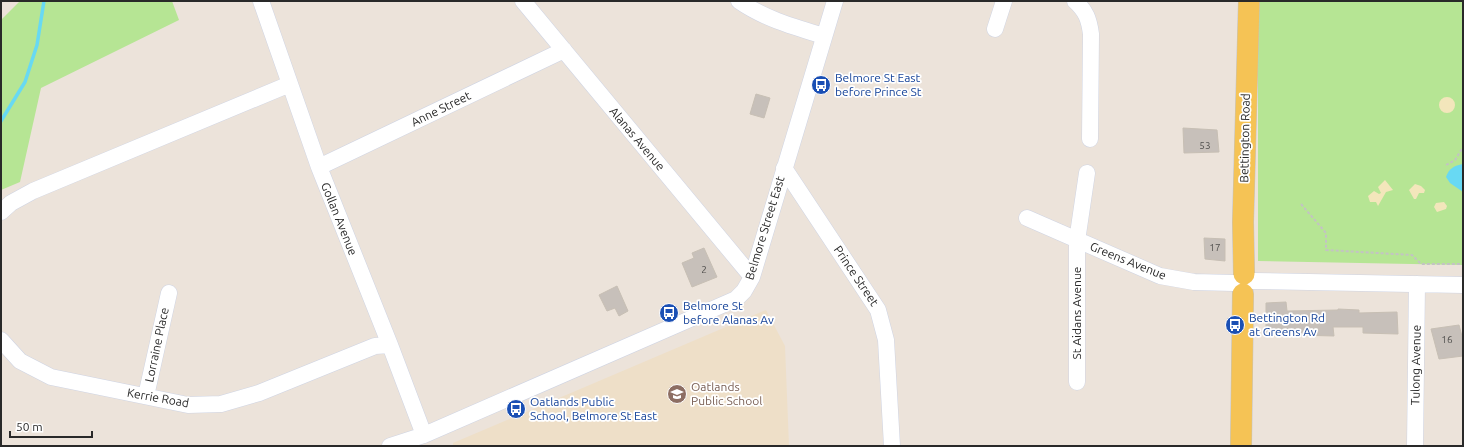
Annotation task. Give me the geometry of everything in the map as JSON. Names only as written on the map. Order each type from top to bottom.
[{"type":"main road","name":"Bettington Road","points":[[1241,446],[1244,206],[1249,1]]},
{"type":"street","name":"Gollan Avenue","points":[[261,1],[319,168],[390,345],[424,435]]},
{"type":"street","name":"Alanas Avenue","points":[[523,1],[752,277]]},
{"type":"street","points":[[739,1],[750,9],[774,21],[824,36]]},
{"type":"street","name":"Belmore Street East","points":[[390,446],[424,435],[736,299],[744,291],[752,277],[835,1]]},
{"type":"street","points":[[995,29],[1004,1]]},
{"type":"street","points":[[1075,1],[1085,9],[1090,21],[1092,34],[1090,139]]},
{"type":"street","name":"Anne Street","points":[[319,168],[564,50]]},
{"type":"street","points":[[1,212],[11,203],[33,191],[290,84]]},
{"type":"street","name":"Prince Street","points":[[784,168],[878,310],[886,340],[892,446]]},
{"type":"street","name":"St Aidans Avenue","points":[[1077,382],[1077,241],[1086,173]]},
{"type":"street","name":"Greens Avenue","points":[[1026,218],[1160,276],[1194,282],[1463,285]]},
{"type":"street","name":"Tulong Avenue","points":[[1415,446],[1417,284]]},
{"type":"street","name":"Lorraine Place","points":[[146,396],[169,293]]},
{"type":"street","name":"Kerrie Road","points":[[1,340],[20,361],[51,378],[188,405],[221,404],[259,393],[375,346],[390,345]]},
{"type":"path","points":[[1446,165],[1455,160],[1463,147]]},
{"type":"path","points":[[1301,204],[1326,233],[1326,250],[1412,255],[1421,264],[1463,264]]},
{"type":"shaded area","name":"Oatlands Public School","points":[[766,310],[785,346],[789,446],[453,446],[453,443]]},
{"type":"green space","points":[[20,1],[172,1],[179,20],[41,88],[20,182],[1,190],[1,20]]},
{"type":"green space","points":[[1258,1],[1463,1],[1463,265],[1258,261]]},
{"type":"sand","points":[[1444,97],[1450,97],[1455,102],[1453,111],[1450,113],[1444,113],[1439,108],[1439,102]]},
{"type":"sand","points":[[1385,180],[1393,190],[1386,192],[1378,206],[1376,202],[1370,202],[1368,196],[1374,191],[1379,194],[1381,193],[1378,187]]},
{"type":"sand","points":[[1415,184],[1421,186],[1425,190],[1424,193],[1419,193],[1416,199],[1414,199],[1409,190]]},
{"type":"sand","points":[[1444,202],[1447,206],[1446,209],[1437,212],[1434,207],[1436,203]]},
{"type":"water","points":[[1463,164],[1463,192],[1450,183],[1446,177],[1452,168]]},
{"type":"building","points":[[756,94],[770,98],[764,118],[750,114]]},
{"type":"building","points":[[1183,128],[1217,130],[1219,152],[1184,153]]},
{"type":"building","points":[[1204,238],[1225,239],[1225,261],[1205,259]]},
{"type":"building","points":[[704,248],[717,277],[692,287],[682,263],[694,258],[692,253]]},
{"type":"building","points":[[617,286],[628,311],[619,316],[615,308],[607,311],[599,295]]},
{"type":"building","points":[[1286,302],[1287,311],[1338,309],[1359,310],[1359,313],[1397,312],[1398,334],[1363,333],[1363,327],[1333,327],[1334,336],[1297,335],[1298,331],[1266,332],[1266,303]]},
{"type":"building","points":[[1459,325],[1463,340],[1463,356],[1439,359],[1431,329]]},
{"type":"waterway","points":[[1,121],[25,82],[37,45],[44,1]]},
{"type":"place","name":"Belmore St East before Prince St","points":[[821,85]]},
{"type":"place","name":"Belmore St before Alanas Av","points":[[669,313]]},
{"type":"place","name":"Bettington Rd at Greens Av","points":[[1235,325]]},
{"type":"place","name":"Oatlands Public School","points":[[677,394]]},
{"type":"place","name":"Oatlands Public School, Belmore St East","points":[[516,409]]}]
